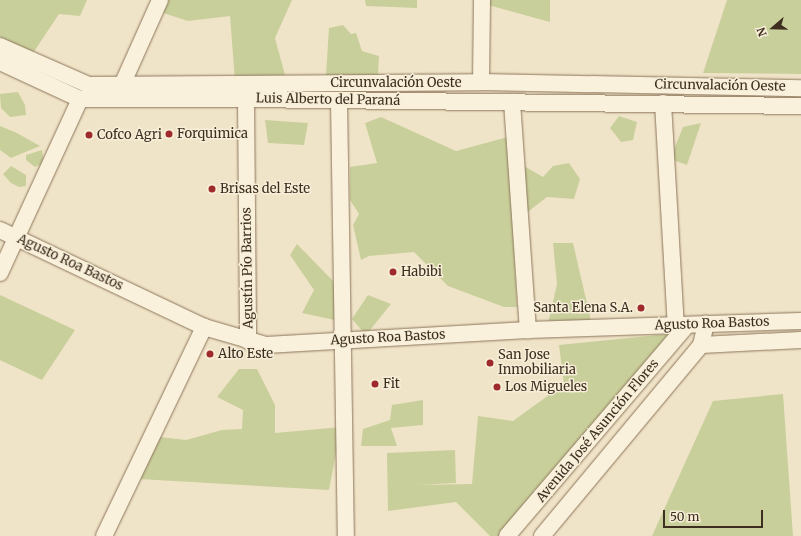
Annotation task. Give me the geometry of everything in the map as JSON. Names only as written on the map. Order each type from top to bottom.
[{"type":"street","points":[[122,85],[160,0]]},
{"type":"street","points":[[481,82],[482,0]]},
{"type":"street","name":"Circunvalación Oeste","points":[[0,46],[89,85],[481,82],[801,88]]},
{"type":"street","name":"Luis Alberto del Paraná","points":[[0,62],[80,99],[246,98],[801,106]]},
{"type":"street","name":"Agustín Pío Barrios","points":[[246,98],[248,341]]},
{"type":"street","points":[[0,272],[80,99]]},
{"type":"street","points":[[339,100],[345,341],[346,536]]},
{"type":"street","points":[[512,102],[528,330]]},
{"type":"street","points":[[663,103],[682,325]]},
{"type":"street","name":"Agusto Roa Bastos","points":[[0,230],[204,327],[266,345],[528,330],[801,321]]},
{"type":"street","name":"Avenida José Asunción Flores","points":[[542,536],[701,345],[706,324]]},
{"type":"street","name":"Avenida José Asunción Flores","points":[[508,536],[682,325]]},
{"type":"street","points":[[104,536],[204,327]]},
{"type":"street","points":[[701,345],[801,340]]},
{"type":"green space","points":[[0,0],[87,0],[80,16],[59,14],[33,53],[0,37]]},
{"type":"green space","points":[[162,0],[292,0],[275,38],[285,75],[235,81],[230,16],[188,21],[157,11]]},
{"type":"green space","points":[[365,0],[417,0],[417,8],[366,6]]},
{"type":"green space","points":[[489,0],[550,0],[550,22],[488,5]]},
{"type":"green space","points":[[727,0],[801,0],[801,74],[703,73]]},
{"type":"green space","points":[[343,25],[351,34],[356,33],[362,51],[379,56],[378,75],[326,75],[329,28]]},
{"type":"green space","points":[[18,92],[25,105],[26,115],[10,117],[1,108],[0,94]]},
{"type":"green space","points":[[619,116],[637,122],[633,140],[621,142],[610,128]]},
{"type":"green space","points":[[381,117],[456,151],[508,137],[517,307],[504,307],[448,286],[414,252],[369,256],[361,260],[353,225],[359,214],[350,200],[350,167],[377,163],[365,123]]},
{"type":"green space","points":[[265,120],[308,123],[304,145],[268,143]]},
{"type":"green space","points":[[701,123],[687,165],[670,159],[683,127]]},
{"type":"green space","points":[[0,126],[17,133],[40,146],[11,158],[0,150]]},
{"type":"green space","points":[[42,150],[44,163],[35,167],[26,160],[26,155]]},
{"type":"green space","points":[[569,163],[580,179],[574,199],[547,197],[520,218],[522,165],[543,177],[553,166]]},
{"type":"green space","points":[[11,166],[26,175],[26,186],[19,187],[11,183],[3,174]]},
{"type":"green space","points":[[553,243],[573,243],[592,325],[548,324],[557,284]]},
{"type":"green space","points":[[297,244],[335,283],[339,321],[302,313],[314,290],[290,255]]},
{"type":"green space","points":[[0,295],[75,330],[42,380],[0,360]]},
{"type":"green space","points":[[368,295],[391,304],[366,335],[352,319]]},
{"type":"green space","points":[[668,334],[503,536],[490,536],[456,502],[388,511],[387,453],[455,450],[456,483],[417,485],[472,484],[478,416],[513,421],[564,384],[559,345]]},
{"type":"green space","points":[[239,369],[257,369],[275,405],[275,433],[341,427],[329,490],[139,479],[160,437],[186,440],[222,430],[242,429],[243,410],[217,397]]},
{"type":"green space","points":[[783,394],[793,536],[652,536],[713,401]]},
{"type":"green space","points":[[423,400],[423,425],[391,428],[397,446],[361,446],[363,429],[390,420],[392,405]]},
{"type":"place","name":"Forquimica","points":[[169,134]]},
{"type":"place","name":"Cofco Agri","points":[[89,135]]},
{"type":"place","name":"Brisas del Este","points":[[212,189]]},
{"type":"place","name":"Habibi","points":[[393,272]]},
{"type":"place","name":"Santa Elena S.A.","points":[[641,308]]},
{"type":"place","name":"Alto Este","points":[[210,354]]},
{"type":"place","name":"San Jose Inmobiliaria","points":[[490,363]]},
{"type":"place","name":"Fit","points":[[375,384]]},
{"type":"place","name":"Los Migueles","points":[[497,387]]}]
